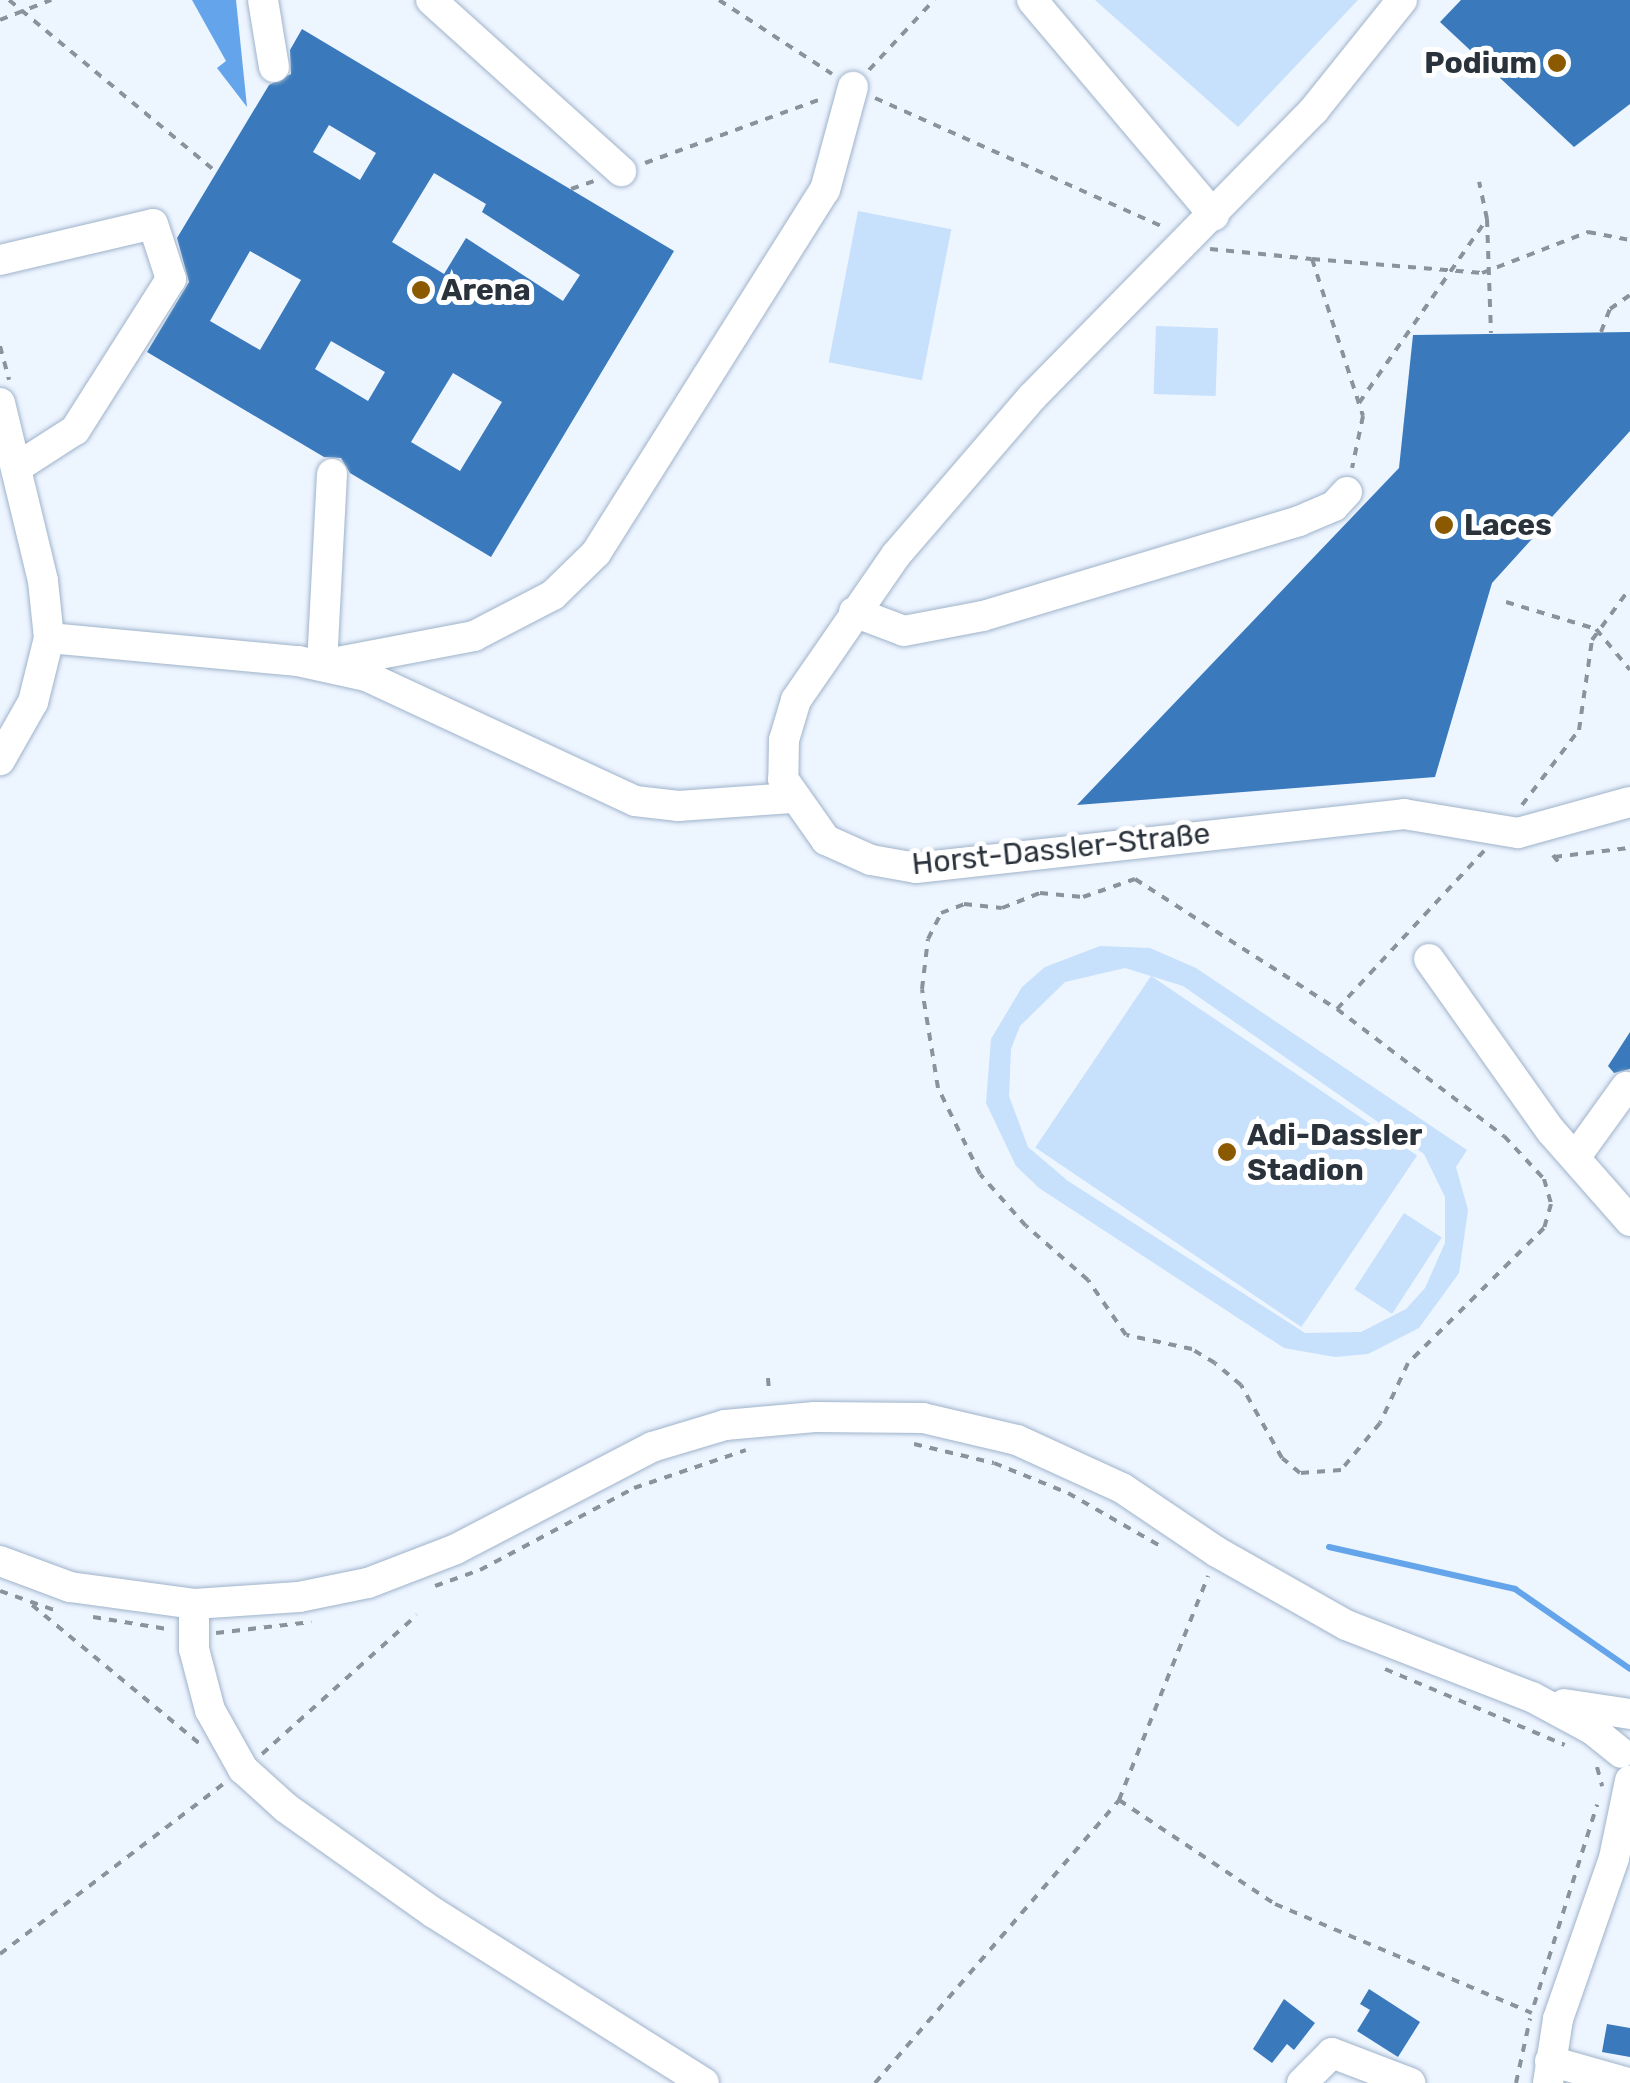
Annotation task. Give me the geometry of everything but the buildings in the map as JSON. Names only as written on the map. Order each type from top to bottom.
[{"type":"street","points":[[263,0],[274,67]]},
{"type":"street","points":[[432,0],[620,172]]},
{"type":"street","points":[[1032,0],[1214,215]]},
{"type":"street","points":[[49,638],[322,665],[366,676],[543,764],[635,802],[679,806],[791,798],[781,760],[788,720],[815,666],[854,612],[997,435],[1332,90],[1402,0]]},
{"type":"street","points":[[322,665],[494,630],[553,595],[596,552],[825,190],[853,88]]},
{"type":"street","points":[[0,260],[153,224],[171,279],[75,430],[16,468]]},
{"type":"street","points":[[0,760],[34,702],[49,638],[6,400]]},
{"type":"street","points":[[322,665],[332,474]]},
{"type":"street","points":[[854,612],[904,631],[970,620],[1299,521],[1334,506],[1347,492]]},
{"type":"street","name":"Horst-Dassler-Straße","points":[[791,798],[826,840],[871,860],[916,868],[1404,814],[1500,834],[1536,831],[1630,802]]},
{"type":"street","points":[[1428,959],[1552,1130],[1630,1221]]},
{"type":"street","points":[[1577,1155],[1626,1088]]},
{"type":"street","points":[[0,1561],[70,1586],[194,1618],[368,1583],[456,1549],[652,1447],[726,1426],[815,1417],[924,1418],[1016,1440],[1122,1488],[1207,1564],[1346,1625],[1532,1697],[1593,1730],[1618,1766]]},
{"type":"street","points":[[194,1618],[210,1710],[244,1769],[286,1808],[434,1913],[704,2083]]},
{"type":"street","points":[[1532,1697],[1630,1716],[1618,1766],[1622,1846],[1545,2016],[1549,2072],[1628,2083]]},
{"type":"street","points":[[1302,2083],[1332,2053],[1410,2083]]},
{"type":"path","points":[[9,0],[216,172]]},
{"type":"path","points":[[0,20],[26,14],[51,0]]},
{"type":"path","points":[[719,0],[853,88],[1186,242],[1312,259],[1490,272],[1588,232],[1630,240]]},
{"type":"path","points":[[571,189],[853,88],[934,0]]},
{"type":"path","points":[[1479,182],[1487,219],[1491,333]]},
{"type":"path","points":[[1359,404],[1487,219]]},
{"type":"path","points":[[1312,259],[1364,416],[1347,492]]},
{"type":"path","points":[[1600,332],[1610,310],[1630,295]]},
{"type":"path","points":[[0,346],[6,400]]},
{"type":"path","points":[[1337,1009],[1500,834],[1579,730],[1596,629],[1630,588]]},
{"type":"path","points":[[1506,602],[1596,629],[1630,670]]},
{"type":"path","points":[[1554,856],[1628,848]]},
{"type":"path","points":[[1135,880],[1337,1009],[1504,1136],[1544,1179],[1551,1204],[1544,1228],[1408,1364],[1380,1423],[1352,1462],[1312,1477],[1282,1458],[1241,1385],[1192,1349],[1126,1335],[1088,1280],[995,1194],[938,1088],[922,989],[932,926],[952,906],[1002,908],[1040,893],[1083,896],[1135,880]]},
{"type":"path","points":[[898,1440],[994,1463],[1050,1486],[1165,1550]]},
{"type":"path","points":[[428,1589],[480,1570],[634,1488],[748,1450]]},
{"type":"path","points":[[876,2083],[1119,1800],[1207,1564],[1224,1584]]},
{"type":"path","points":[[0,1592],[32,1605],[68,1612]]},
{"type":"path","points":[[32,1605],[209,1753]]},
{"type":"path","points":[[270,1747],[418,1615]]},
{"type":"path","points":[[86,1616],[194,1618],[269,1632],[325,1619]]},
{"type":"path","points":[[1370,1662],[1581,1752]]},
{"type":"path","points":[[1516,2083],[1545,2016],[1602,1791],[1618,1766]]},
{"type":"path","points":[[0,1954],[244,1769]]},
{"type":"path","points":[[1119,1800],[1275,1904],[1545,2016]]},
{"type":"shaded area","points":[[1095,0],[1358,0],[1238,127]]},
{"type":"shaded area","points":[[858,211],[951,229],[922,380],[829,362]]},
{"type":"shaded area","points":[[1156,326],[1218,328],[1216,396],[1154,394]]},
{"type":"shaded area","points":[[1100,946],[1150,948],[1196,968],[1467,1150],[1456,1167],[1468,1210],[1459,1273],[1419,1328],[1368,1354],[1335,1357],[1284,1348],[1039,1188],[1016,1166],[986,1103],[991,1039],[1022,987],[1045,967]],"holes":[[[1125,968],[1183,986],[1424,1154],[1445,1197],[1445,1243],[1425,1288],[1406,1309],[1361,1332],[1305,1333],[1068,1181],[1028,1147],[1009,1096],[1011,1049],[1020,1026],[1065,982]]]},
{"type":"shaded area","name":"Adi-Dassler Stadion","points":[[1151,976],[1417,1156],[1301,1327],[1035,1148]]},
{"type":"shaded area","points":[[1404,1213],[1442,1238],[1392,1314],[1354,1289]]},
{"type":"water","points":[[192,0],[236,0],[247,107],[217,68],[226,61]]},
{"type":"waterway","points":[[1329,1547],[1515,1589],[1630,1669]]},
{"type":"place","name":"Podium","points":[[1557,63]]},
{"type":"place","name":"Arena","points":[[421,290]]},
{"type":"place","name":"Laces","points":[[1444,525]]},
{"type":"place","name":"Adi-Dassler Stadion","points":[[1227,1152]]}]
